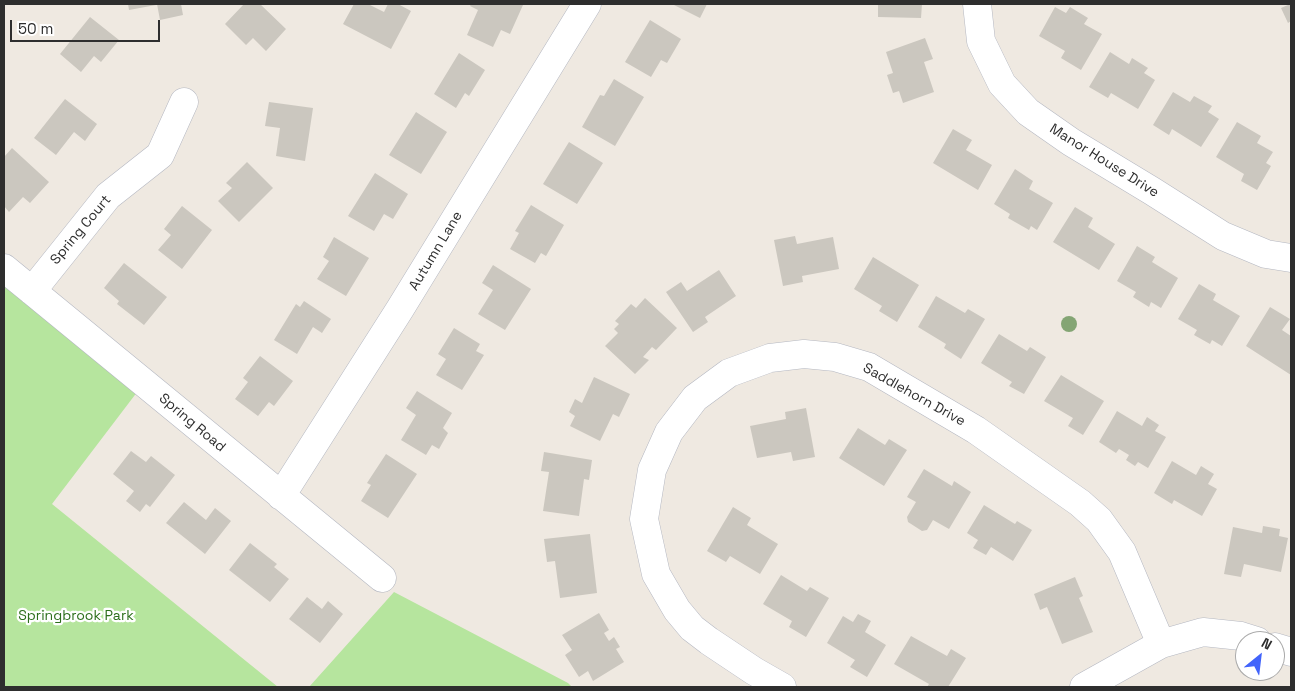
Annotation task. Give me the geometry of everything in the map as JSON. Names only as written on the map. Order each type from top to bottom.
[{"type":"street","name":"Autumn Lane","points":[[281,496],[400,309],[587,4]]},
{"type":"street","name":"Manor House Drive","points":[[977,4],[981,41],[1002,84],[1028,112],[1071,142],[1223,236],[1266,254],[1291,258]]},
{"type":"street","name":"Spring Court","points":[[32,290],[108,196],[160,155],[184,102]]},
{"type":"street","name":"Spring Road","points":[[4,268],[382,578]]},
{"type":"street","name":"Saddlehorn Drive","points":[[782,687],[709,641],[692,628],[677,610],[656,574],[644,519],[652,470],[669,432],[695,398],[728,373],[770,358],[804,354],[835,357],[869,367],[976,430],[1080,503],[1099,520],[1122,552],[1161,644]]},
{"type":"street","points":[[1084,687],[1161,644],[1202,632],[1235,635]]},
{"type":"green space","name":"Springbrook Park","points":[[4,268],[144,383],[52,504],[278,687],[4,687]]},
{"type":"green space","points":[[394,592],[568,683],[572,687],[309,687]]},
{"type":"building","points":[[128,4],[156,4],[156,5],[129,10]]},
{"type":"building","points":[[157,4],[181,4],[183,15],[160,20]]},
{"type":"building","points":[[244,4],[260,4],[286,29],[266,51],[253,38],[246,45],[225,24]]},
{"type":"building","points":[[354,4],[368,4],[384,12],[388,4],[398,4],[411,11],[391,49],[343,24]]},
{"type":"building","points":[[471,4],[523,5],[510,34],[501,30],[493,47],[467,35],[478,10],[470,6]]},
{"type":"building","points":[[672,4],[707,4],[700,18]]},
{"type":"building","points":[[878,4],[922,4],[921,18],[878,17]]},
{"type":"building","points":[[1291,4],[1291,21],[1288,23],[1281,8]]},
{"type":"building","points":[[1055,7],[1066,13],[1070,7],[1088,18],[1084,24],[1102,34],[1081,70],[1061,58],[1065,51],[1039,36]]},
{"type":"building","points":[[90,17],[119,40],[101,62],[94,56],[81,72],[60,54]]},
{"type":"building","points":[[650,20],[681,39],[667,63],[661,60],[651,77],[625,62]]},
{"type":"building","points":[[925,38],[933,59],[924,62],[934,92],[903,103],[899,91],[893,93],[887,75],[893,73],[886,52]]},
{"type":"building","points":[[1110,52],[1129,64],[1132,58],[1148,68],[1144,73],[1155,80],[1138,109],[1111,93],[1108,98],[1089,87]]},
{"type":"building","points":[[459,53],[485,70],[469,96],[465,93],[456,108],[434,94]]},
{"type":"building","points":[[614,79],[644,97],[615,146],[582,127],[600,95],[604,96]]},
{"type":"building","points":[[1173,92],[1190,102],[1194,96],[1212,106],[1208,112],[1219,119],[1201,147],[1172,129],[1169,135],[1153,125]]},
{"type":"building","points":[[65,99],[97,124],[85,141],[74,132],[56,155],[34,138]]},
{"type":"building","points":[[269,102],[313,108],[305,161],[276,156],[280,128],[265,126]]},
{"type":"building","points":[[416,112],[447,132],[421,174],[389,155]]},
{"type":"building","points":[[1237,122],[1261,136],[1257,143],[1273,152],[1266,163],[1271,166],[1257,190],[1241,181],[1244,174],[1216,157]]},
{"type":"building","points":[[953,129],[972,140],[966,150],[992,165],[978,190],[933,163]]},
{"type":"building","points":[[569,142],[603,163],[577,204],[543,184]]},
{"type":"building","points":[[12,148],[49,182],[30,203],[23,197],[9,212],[4,206],[4,157]]},
{"type":"building","points":[[247,162],[273,188],[239,222],[218,201],[232,188],[226,183]]},
{"type":"building","points":[[1015,169],[1033,181],[1029,189],[1053,203],[1037,230],[1031,226],[1029,230],[1008,218],[1010,214],[994,204]]},
{"type":"building","points":[[375,173],[408,194],[393,219],[384,214],[374,231],[348,216]]},
{"type":"building","points":[[531,205],[564,225],[546,256],[541,253],[535,263],[510,249],[519,233],[515,231]]},
{"type":"building","points":[[182,206],[212,230],[182,269],[158,250],[171,235],[164,229]]},
{"type":"building","points":[[1075,207],[1093,218],[1088,227],[1115,244],[1099,270],[1053,242]]},
{"type":"building","points":[[795,236],[797,244],[833,237],[839,269],[802,276],[803,282],[783,286],[774,240]]},
{"type":"building","points":[[334,237],[369,258],[346,296],[317,279],[329,261],[323,257]]},
{"type":"building","points":[[1137,246],[1155,257],[1152,262],[1178,278],[1161,308],[1151,302],[1149,307],[1133,297],[1136,292],[1117,281]]},
{"type":"building","points":[[873,257],[919,285],[897,322],[879,311],[882,306],[854,289]]},
{"type":"building","points":[[124,263],[167,297],[144,325],[117,304],[119,301],[104,288]]},
{"type":"building","points":[[493,265],[531,289],[505,330],[478,314],[493,290],[482,283]]},
{"type":"building","points":[[719,270],[736,296],[705,317],[708,322],[693,332],[666,292],[681,282],[687,291]]},
{"type":"building","points":[[1199,284],[1216,294],[1213,300],[1240,316],[1222,346],[1212,340],[1210,344],[1194,335],[1197,330],[1178,319]]},
{"type":"building","points":[[936,296],[965,313],[968,309],[985,319],[961,359],[944,348],[946,344],[918,327]]},
{"type":"building","points":[[645,298],[677,328],[656,350],[652,347],[643,357],[649,360],[635,374],[605,346],[618,333],[614,329],[619,324],[615,321],[631,304],[636,308]]},
{"type":"building","points":[[304,301],[331,319],[322,333],[313,327],[297,354],[274,340],[296,304],[300,307]]},
{"type":"building","points":[[1270,307],[1290,319],[1282,330],[1291,336],[1291,375],[1246,346]]},
{"type":"building","points":[[454,328],[480,344],[476,351],[484,355],[462,390],[436,375],[446,359],[438,354]]},
{"type":"building","points":[[999,334],[1027,351],[1030,347],[1046,357],[1024,394],[1009,386],[1012,382],[981,363]]},
{"type":"building","points":[[260,356],[293,381],[274,406],[269,402],[258,416],[235,399],[248,382],[243,378]]},
{"type":"building","points":[[1061,375],[1104,401],[1083,435],[1068,426],[1073,418],[1044,401]]},
{"type":"building","points":[[594,377],[630,394],[619,417],[613,414],[600,441],[570,426],[575,416],[569,412],[575,399],[582,403]]},
{"type":"building","points":[[417,391],[452,413],[443,428],[448,433],[439,449],[432,445],[426,455],[401,440],[416,415],[406,408]]},
{"type":"building","points":[[806,408],[815,457],[793,461],[791,452],[757,458],[750,426],[786,419],[785,412]]},
{"type":"building","points":[[1117,411],[1142,426],[1147,417],[1159,425],[1155,431],[1166,437],[1148,468],[1138,462],[1135,466],[1126,460],[1129,455],[1119,449],[1116,453],[1099,442]]},
{"type":"building","points":[[858,428],[885,445],[889,439],[907,450],[884,486],[839,458]]},
{"type":"building","points":[[131,451],[146,462],[151,456],[175,475],[150,507],[146,504],[140,512],[126,501],[134,491],[113,474]]},
{"type":"building","points":[[544,452],[592,460],[589,480],[584,479],[579,516],[543,511],[549,472],[541,471]]},
{"type":"building","points":[[386,454],[417,474],[388,518],[361,501],[371,485],[367,483]]},
{"type":"building","points":[[1172,461],[1196,475],[1201,466],[1214,474],[1208,484],[1217,489],[1202,516],[1174,500],[1172,504],[1154,493]]},
{"type":"building","points":[[924,469],[952,486],[954,481],[971,492],[949,529],[933,520],[927,530],[922,531],[908,522],[907,517],[916,502],[907,497]]},
{"type":"building","points":[[184,502],[206,520],[215,508],[231,521],[205,554],[166,523]]},
{"type":"building","points":[[984,505],[1015,524],[1017,521],[1032,530],[1013,561],[991,547],[986,555],[973,548],[978,540],[967,533]]},
{"type":"building","points":[[733,507],[751,518],[747,525],[778,544],[760,574],[730,556],[726,562],[707,551]]},
{"type":"building","points":[[1263,526],[1280,529],[1279,536],[1288,538],[1281,572],[1244,564],[1241,577],[1224,574],[1233,527],[1262,533]]},
{"type":"building","points":[[590,534],[597,593],[560,598],[555,561],[547,562],[544,539]]},
{"type":"building","points":[[250,543],[277,564],[274,567],[289,579],[270,602],[229,570]]},
{"type":"building","points":[[781,575],[807,591],[810,587],[829,598],[806,637],[789,627],[792,621],[763,604]]},
{"type":"building","points":[[1075,577],[1083,596],[1079,598],[1093,632],[1062,644],[1047,607],[1040,610],[1034,594]]},
{"type":"building","points":[[307,597],[322,609],[328,601],[343,614],[320,643],[289,619]]},
{"type":"building","points":[[599,613],[609,630],[604,633],[609,641],[614,637],[620,647],[616,649],[624,662],[593,681],[588,671],[579,677],[565,655],[572,650],[562,635]]},
{"type":"building","points":[[858,614],[871,621],[865,632],[886,645],[867,677],[850,667],[855,660],[827,643],[843,616],[853,622]]},
{"type":"building","points":[[911,636],[947,656],[951,649],[966,658],[948,687],[927,687],[929,684],[894,664]]}]
